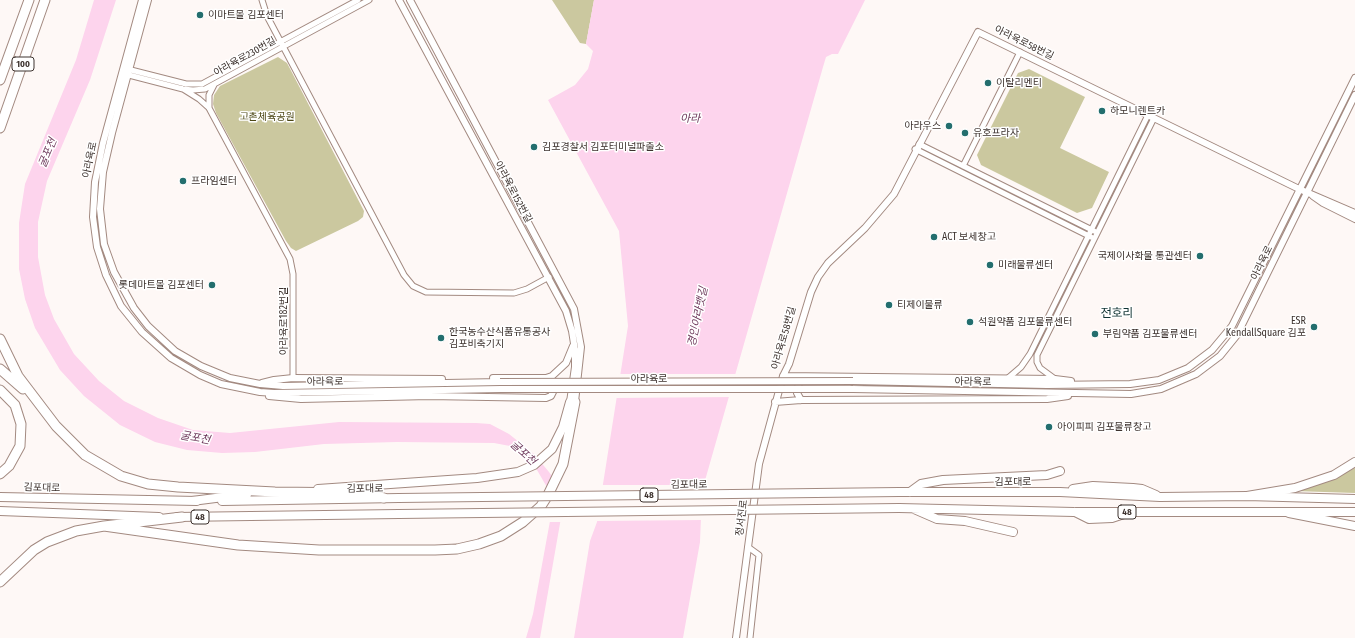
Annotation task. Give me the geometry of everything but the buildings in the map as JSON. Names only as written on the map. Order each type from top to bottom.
[{"type":"highway","name":"100","points":[[0,80],[29,0]]},
{"type":"highway","name":"100","points":[[0,128],[45,0]]},
{"type":"highway","points":[[0,339],[18,376],[39,406]]},
{"type":"highway","points":[[0,369],[39,406],[68,439],[85,455],[121,476],[148,484],[178,487],[276,492],[363,493],[384,498]]},
{"type":"highway","points":[[0,390],[15,405],[22,424],[20,446],[9,466],[0,474]]},
{"type":"highway","points":[[104,526],[238,545],[270,548],[319,550],[456,549],[479,544],[501,536],[523,522],[541,506],[560,473],[566,450],[572,402]]},
{"type":"highway","points":[[0,582],[22,559],[47,542],[76,531],[104,526],[182,518]]},
{"type":"main road","points":[[192,501],[234,495],[477,478],[518,472],[534,465],[546,456],[560,435],[572,402]]},
{"type":"main road","points":[[1247,496],[1295,488],[1334,475],[1355,462]]},
{"type":"main road","points":[[910,492],[922,484],[943,480],[1047,475],[1060,471]]},
{"type":"main road","name":"김포대로","points":[[0,497],[192,501],[899,492],[1060,492],[1160,497],[1247,496],[1355,499]]},
{"type":"main road","name":"48","points":[[0,511],[182,518],[898,508],[1074,512],[1355,512]]},
{"type":"main road","points":[[912,508],[937,519],[965,521],[1013,532]]},
{"type":"main road","points":[[1289,513],[1355,526]]},
{"type":"street","name":"아라육로","points":[[142,0],[125,71],[100,191],[102,232],[107,255],[127,297],[155,333],[175,351],[215,372],[260,384],[283,386],[500,382],[853,382],[1047,385],[1142,383],[1159,380],[1188,368],[1212,350],[1232,326],[1355,78]]},
{"type":"street","name":"아라육로","points":[[148,0],[103,144],[93,199],[95,235],[99,255],[106,275],[128,316],[151,342],[171,358],[191,371],[221,384],[260,392],[500,389],[853,389],[1131,394],[1161,389],[1188,379],[1213,362],[1232,342],[1248,315],[1355,95]]},
{"type":"street","points":[[262,0],[265,11],[282,44],[404,275],[413,286],[426,292],[514,292],[526,289],[549,277]]},
{"type":"street","name":"아라육로230번길","points":[[125,71],[183,89],[199,90],[214,85],[358,0]]},
{"type":"street","name":"아라육로230번길","points":[[125,71],[186,84],[197,85],[208,82],[369,0]]},
{"type":"street","name":"아라육로152번길","points":[[399,0],[549,277],[566,312],[574,340],[575,367],[572,402]]},
{"type":"street","name":"아라육로152번길","points":[[410,0],[574,309],[581,347],[572,402]]},
{"type":"street","name":"아라육로58번길","points":[[775,402],[800,315],[814,276],[830,256],[886,199],[917,148],[978,32],[1307,192]]},
{"type":"street","points":[[963,166],[1020,52]]},
{"type":"street","points":[[209,108],[209,95],[214,85]]},
{"type":"street","points":[[183,89],[199,99],[209,108]]},
{"type":"street","name":"아라육로182번길","points":[[209,108],[292,264],[293,378]]},
{"type":"street","points":[[1055,379],[1040,368],[1037,362],[1037,354],[1148,115]]},
{"type":"street","points":[[1007,379],[1017,372],[1025,362],[1154,118]]},
{"type":"street","points":[[917,148],[1092,234]]},
{"type":"street","points":[[917,148],[963,166],[1092,234]]},
{"type":"street","points":[[1307,192],[1355,213]]},
{"type":"street","points":[[1307,192],[1323,203],[1355,219]]},
{"type":"street","points":[[260,384],[274,380],[293,378],[546,378],[552,376],[562,368],[569,358],[574,340]]},
{"type":"street","points":[[783,376],[1055,379],[1089,383]]},
{"type":"street","points":[[260,392],[271,397],[301,399],[429,396],[546,398],[551,396],[554,390],[552,381],[540,377]]},
{"type":"street","points":[[800,377],[797,392],[800,400]]},
{"type":"street","points":[[775,402],[800,400],[1048,399],[1087,394]]},
{"type":"street","name":"정서진로","points":[[736,638],[759,464],[775,402]]},
{"type":"street","points":[[748,546],[759,555],[750,638]]},
{"type":"green space","points":[[552,0],[594,0],[586,44],[580,43]]},
{"type":"green space","name":"고촌체육공원","points":[[278,57],[287,63],[364,211],[363,217],[358,221],[296,251],[291,248],[286,241],[216,113],[213,104],[214,95],[220,86]]},
{"type":"green space","points":[[1029,69],[1085,97],[1060,148],[1109,172],[1092,208],[1077,213],[981,165],[977,155],[1018,73]]},
{"type":"green space","points":[[1355,468],[1355,493],[1294,491],[1326,482]]},
{"type":"water","name":"굴포천","points":[[94,0],[116,0],[90,80],[47,181],[38,222],[38,257],[45,295],[54,319],[74,354],[99,381],[124,401],[158,418],[193,430],[230,433],[339,422],[476,423],[490,424],[509,434],[534,454],[554,479],[562,512],[540,638],[526,638],[533,614],[552,510],[548,489],[537,470],[527,459],[510,446],[494,443],[397,442],[324,444],[255,452],[222,453],[187,450],[155,442],[120,425],[84,396],[60,370],[35,328],[25,299],[19,269],[19,223],[25,184],[76,60]]},
{"type":"water","name":"아라","points":[[594,0],[865,0],[838,54],[832,54],[826,57],[702,491],[700,542],[683,638],[574,638],[590,541],[597,522],[628,326],[619,231],[548,100],[575,85],[588,69],[593,51],[586,44]]},
{"type":"pier","points":[[618,374],[737,374],[730,397],[614,398]]},
{"type":"pier","points":[[600,485],[706,485],[702,520],[595,521]]},
{"type":"pier","points":[[544,486],[559,486],[561,488],[564,506],[563,522],[548,522],[549,499]]},
{"type":"place","name":"이마트몰 김포센터","points":[[200,15]]},
{"type":"place","name":"이탈리멘티","points":[[988,83]]},
{"type":"place","name":"하모니렌트카","points":[[1102,111]]},
{"type":"place","name":"아라우스","points":[[949,126]]},
{"type":"place","name":"유호프라자","points":[[965,133]]},
{"type":"place","name":"김포경찰서 김포터미널파출소","points":[[534,147]]},
{"type":"place","name":"프라임센터","points":[[183,181]]},
{"type":"place","name":"ACT 보세창고","points":[[934,237]]},
{"type":"place","name":"국제이사화물 통관센터","points":[[1200,256]]},
{"type":"place","name":"미래물류센터","points":[[990,265]]},
{"type":"place","name":"롯데마트몰 김포센터","points":[[212,285]]},
{"type":"place","name":"티제이물류","points":[[889,305]]},
{"type":"place","name":"석원약품 김포물류센터","points":[[970,322]]},
{"type":"place","name":"ESR KendallSquare 김포","points":[[1314,327]]},
{"type":"place","name":"부림약품 김포물류센터","points":[[1095,334]]},
{"type":"place","name":"한국농수산식품유통공사 김포비축기지","points":[[441,338]]},
{"type":"place","name":"아이피피 김포물류창고","points":[[1049,427]]},
{"type":"district","name":"전호리","points":[[1117,314]]},
{"type":"water label","name":"경인아라뱃길","points":[[698,317]]}]
